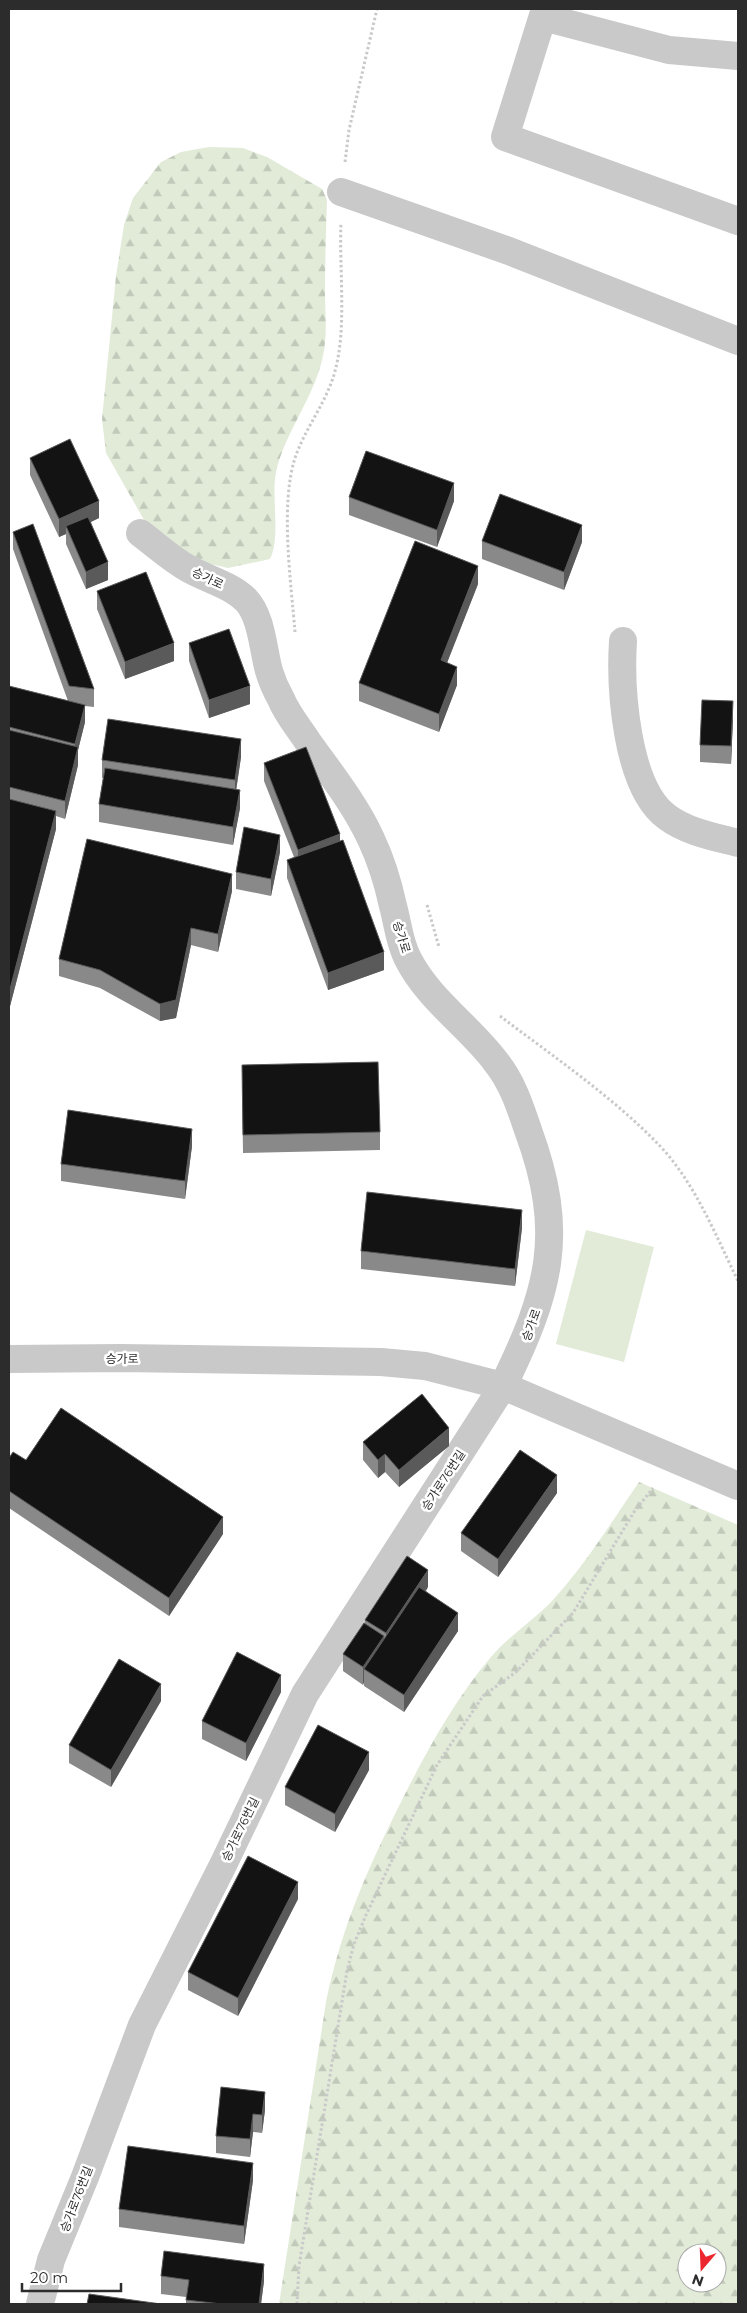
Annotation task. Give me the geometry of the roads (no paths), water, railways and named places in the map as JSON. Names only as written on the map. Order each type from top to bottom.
[{"type":"street","points":[[738,56],[669,50],[544,13],[505,137],[738,221]]},
{"type":"street","points":[[342,192],[509,251],[738,341]]},
{"type":"street","name":"승가로","points":[[140,533],[186,568],[233,590],[247,602],[256,619],[270,674],[282,703],[336,780],[371,838],[385,872],[398,935],[407,958],[420,981],[472,1032],[498,1064],[517,1097],[539,1159],[549,1208],[550,1242],[546,1273],[537,1308],[524,1343],[503,1386]]},
{"type":"street","points":[[623,641],[622,698],[640,777],[653,804],[666,817],[681,826],[738,843]]},
{"type":"street","name":"승가로","points":[[9,1359],[122,1358],[381,1362],[425,1366],[503,1386],[738,1486]]},
{"type":"street","name":"승가로76번길","points":[[40,2304],[51,2260],[85,2177],[139,2033],[223,1865],[305,1694],[503,1386]]}]
